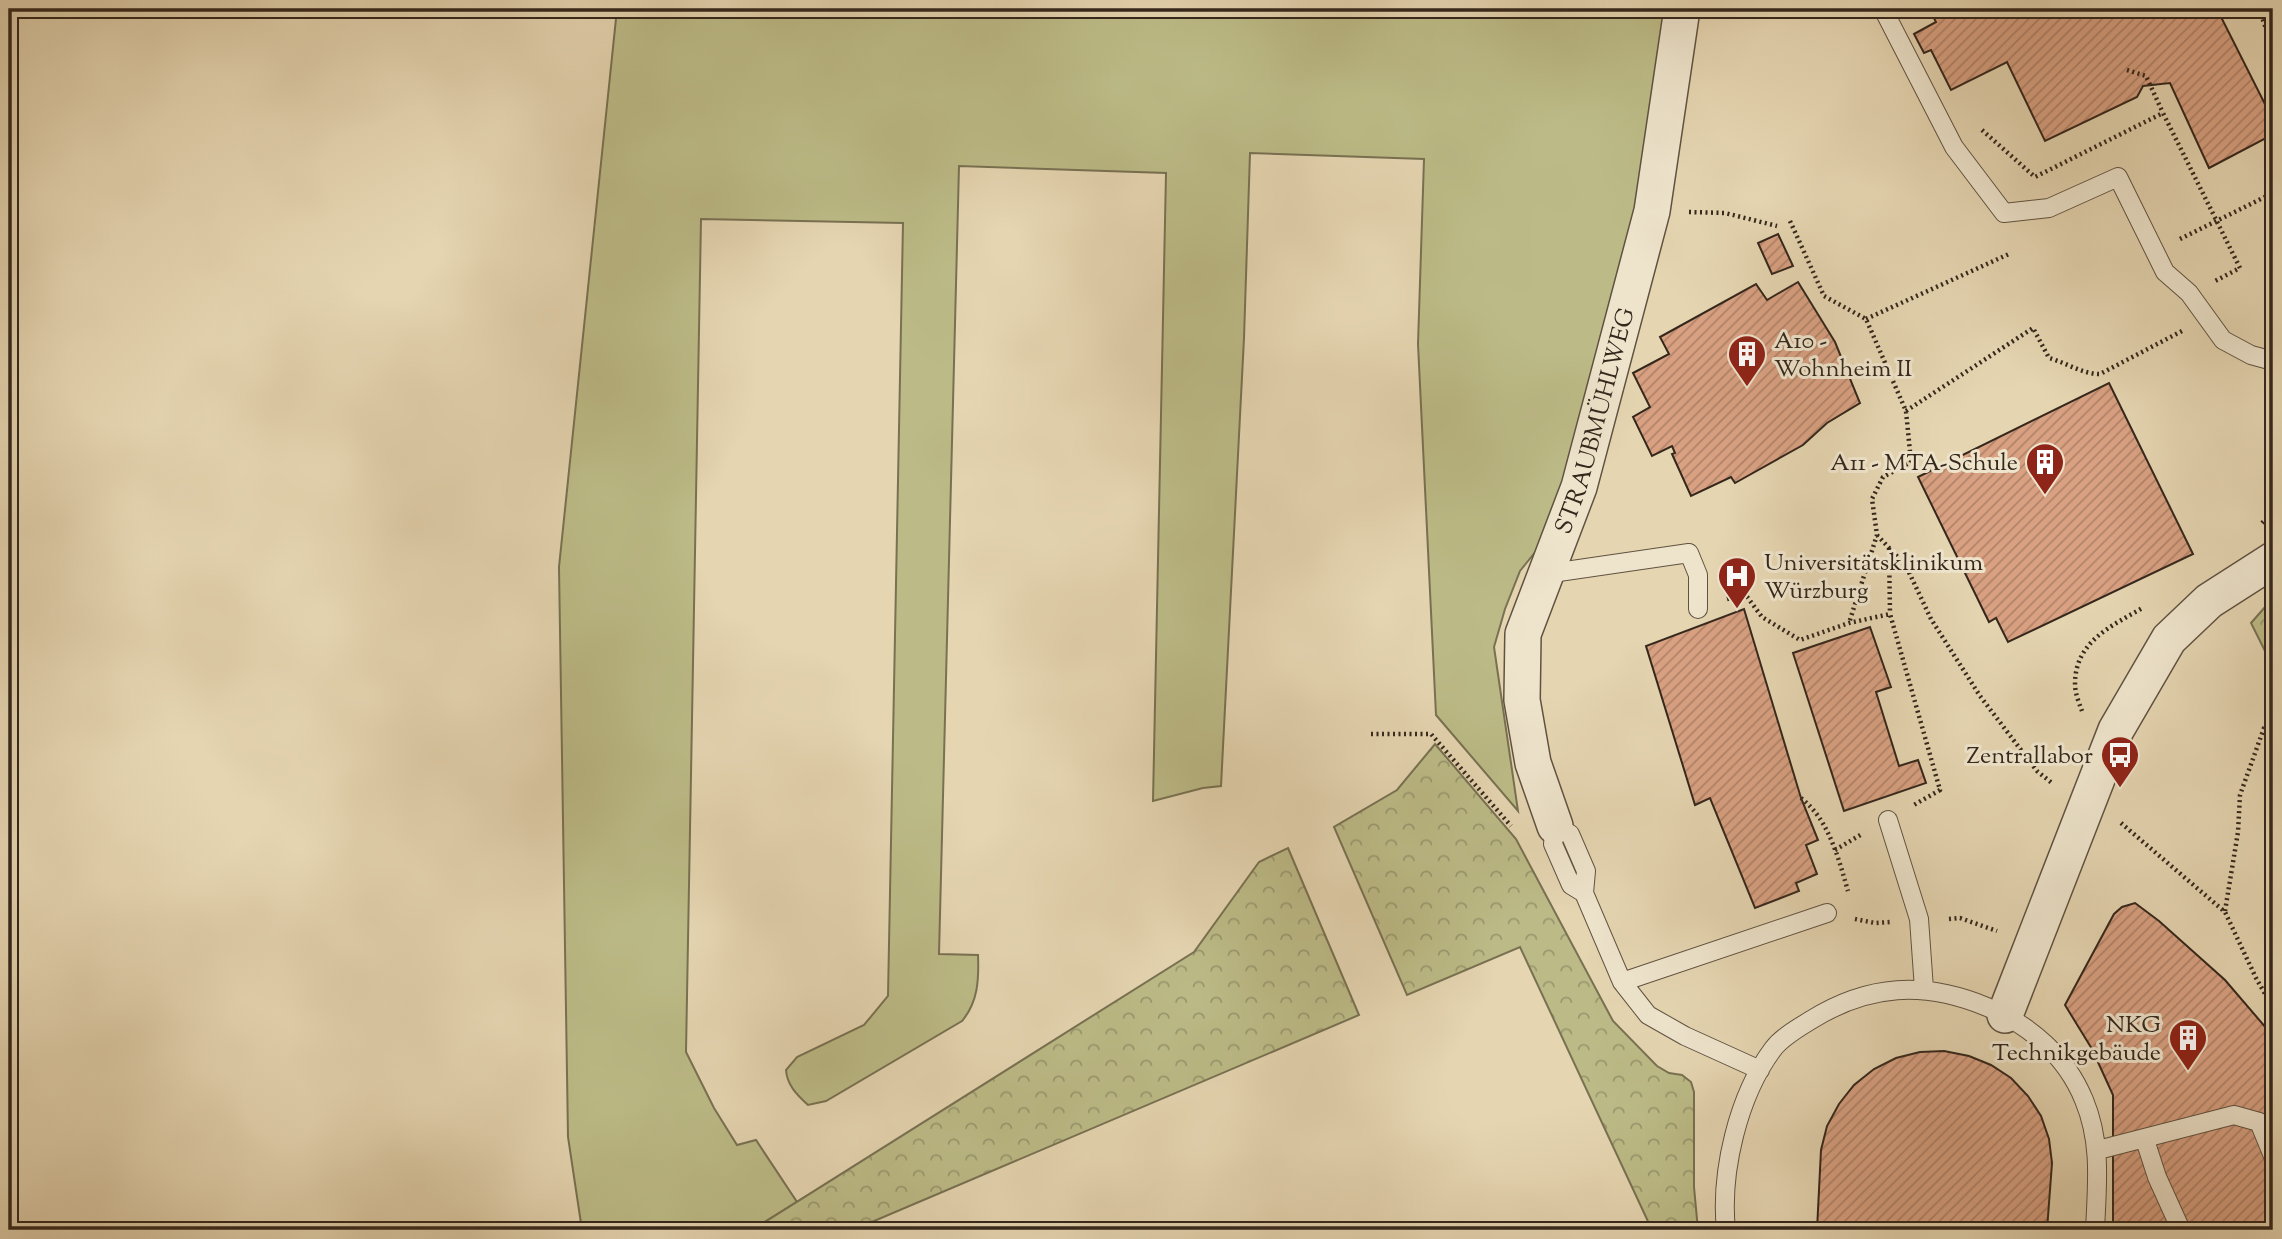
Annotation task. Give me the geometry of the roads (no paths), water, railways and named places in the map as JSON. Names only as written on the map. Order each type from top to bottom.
[{"type":"street","name":"STRAUBMÜHLWEG","points":[[1555,826],[1533,763],[1522,700],[1523,634],[1579,487],[1652,211],[1682,9]]},
{"type":"street","points":[[2005,1015],[2116,730],[2169,639],[2209,601],[2273,560]]},
{"type":"lane","points":[[1883,9],[1954,147],[2004,213],[2049,208],[2118,177],[2165,272],[2189,293],[2223,340],[2251,355],[2273,361]]},
{"type":"lane","points":[[1545,574],[1689,553],[1698,575],[1698,609]]},
{"type":"lane","points":[[1888,820],[1919,919],[1924,989]]},
{"type":"lane","name":"STRAUBMÜHLWEG","points":[[1555,826],[1570,834],[1586,871],[1584,893],[1622,982],[1648,1015],[1685,1036],[1760,1070]]},
{"type":"lane","points":[[1622,982],[1827,913]]},
{"type":"lane","points":[[1726,1230],[1730,1148],[1760,1070],[1774,1047],[1825,1012],[1869,995],[1891,990],[1924,989],[1965,998],[2005,1015],[2037,1035],[2070,1073],[2084,1101],[2098,1150],[2095,1230]]},
{"type":"lane","points":[[2098,1150],[2234,1115],[2259,1122],[2273,1156]]},
{"type":"lane","points":[[2145,1140],[2157,1177],[2182,1230]]},
{"type":"place","name":"A10 - Wohnheim II","points":[[1747,388]]},
{"type":"place","name":"A11 - MTA-Schule","points":[[2045,496]]},
{"type":"place","name":"Universitätsklinikum Würzburg","points":[[1737,610]]},
{"type":"place","name":"Zentrallabor","points":[[2120,789]]},
{"type":"place","name":"NKG Technikgebäude","points":[[2188,1072]]}]
